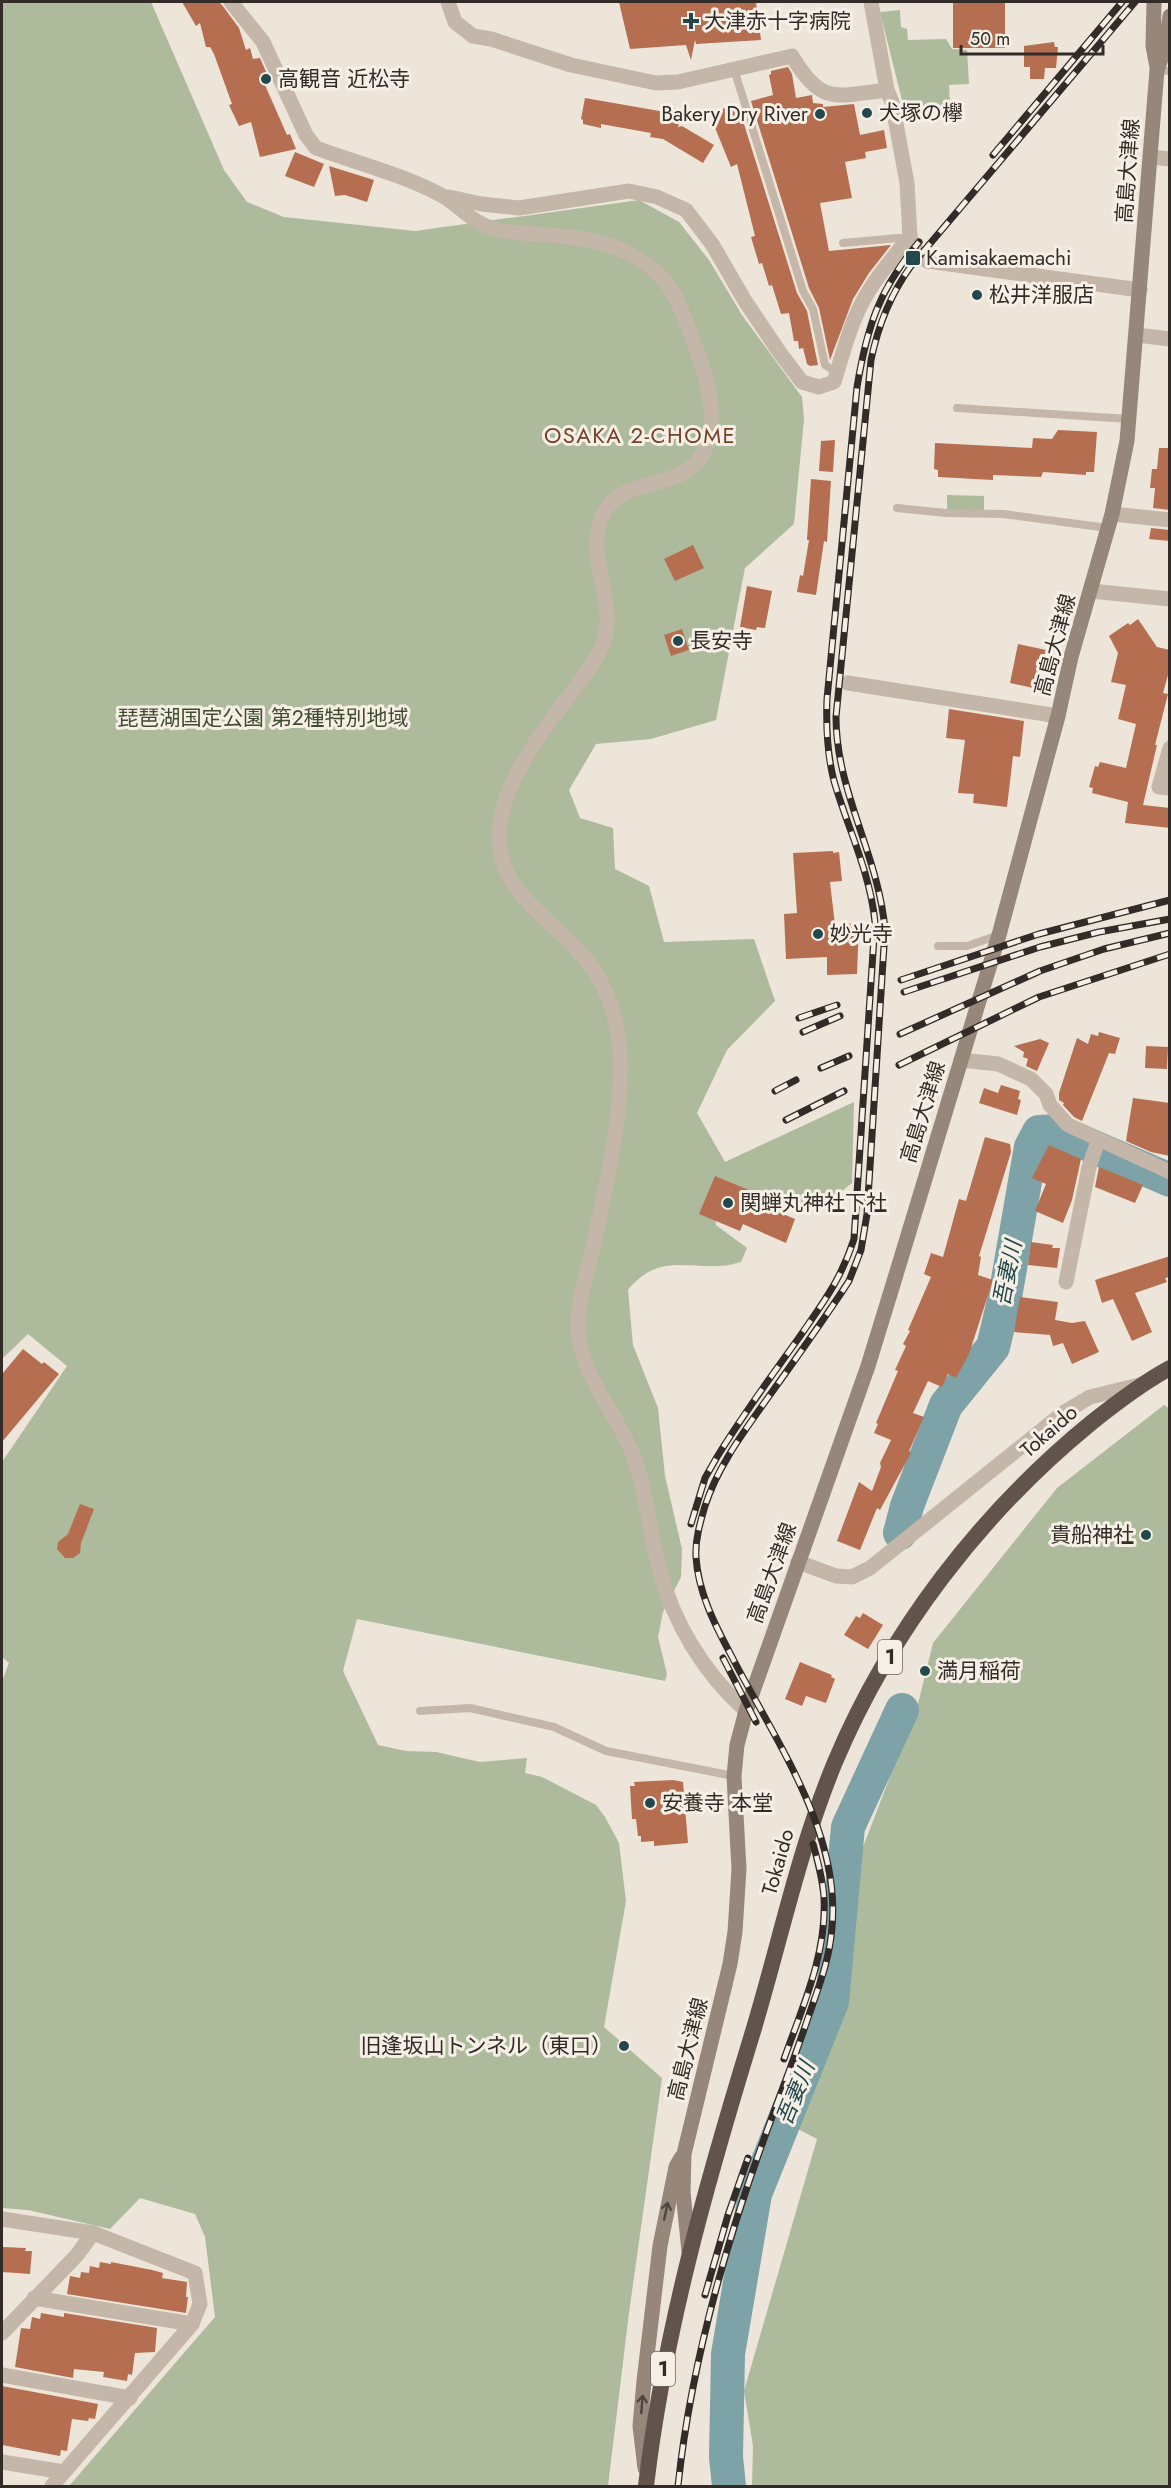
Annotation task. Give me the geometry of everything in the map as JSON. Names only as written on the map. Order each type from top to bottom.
[{"type":"highway","name":"Tokaido","points":[[646,2485],[662,2377],[711,2167],[819,1803],[854,1720],[921,1606],[985,1525],[1052,1457],[1121,1400],[1170,1368]]},
{"type":"main road","name":"高島大津線","points":[[1154,2],[1153,46],[1163,70]]},
{"type":"main road","name":"高島大津線","points":[[684,2154],[730,1964],[735,1932],[739,1869],[734,1776],[737,1745],[746,1711],[868,1366],[961,1060],[1059,716],[1071,657],[1091,591],[1125,459],[1150,157],[1170,16]]},
{"type":"main road","points":[[684,2154],[683,2192],[689,2256]]},
{"type":"main road","points":[[646,2485],[640,2426],[644,2381],[665,2214],[676,2167],[684,2154]]},
{"type":"street","points":[[231,2],[263,42],[306,135],[316,148],[444,196],[482,204],[519,208],[629,190],[657,197],[686,210],[712,244],[763,327],[802,382],[819,387],[834,382],[854,322],[866,295],[884,268],[910,237]]},
{"type":"street","points":[[448,2],[455,22],[473,36],[491,39],[572,65],[656,83],[678,82],[792,56],[803,74],[821,92],[840,96],[887,90]]},
{"type":"street","points":[[871,2],[887,90],[892,102],[908,183],[910,237],[914,248],[927,261],[1140,290]]},
{"type":"street","points":[[1150,157],[1170,159]]},
{"type":"street","points":[[444,196],[480,224],[506,231],[586,238],[624,250],[641,261],[658,274],[672,292],[705,372],[711,412],[707,444],[697,463],[678,478],[634,488],[618,496],[604,508],[598,527],[596,550],[607,617],[605,640],[593,662],[547,725],[516,777],[502,808],[499,856],[526,902],[590,963],[606,990],[618,1028],[622,1068],[617,1118],[592,1254],[580,1297],[578,1332],[586,1362],[629,1444],[641,1475],[648,1501],[659,1571],[672,1607],[685,1634],[710,1675],[722,1690],[746,1711]]},
{"type":"street","points":[[1137,335],[1170,339]]},
{"type":"street","points":[[1110,521],[1170,520]]},
{"type":"street","points":[[1091,591],[1170,599]]},
{"type":"street","points":[[848,683],[1059,716]]},
{"type":"street","points":[[1170,748],[1159,787],[1170,788]]},
{"type":"street","points":[[961,1060],[998,1064],[1031,1079],[1046,1094],[1050,1105],[1068,1125],[1096,1147],[1170,1172]]},
{"type":"street","points":[[1066,1282],[1096,1147]]},
{"type":"street","points":[[798,1562],[836,1576],[852,1577],[870,1568],[1063,1413],[1090,1397],[1145,1383]]},
{"type":"street","points":[[2,2219],[93,2233],[195,2273],[200,2304],[192,2325],[52,2487]]},
{"type":"street","points":[[2,2333],[77,2255],[93,2233]]},
{"type":"street","points":[[34,2298],[192,2325]]},
{"type":"street","points":[[2,2375],[130,2398]]},
{"type":"street","points":[[2,2462],[64,2472]]},
{"type":"lane","points":[[734,69],[803,291],[813,309],[825,365],[837,373]]},
{"type":"lane","points":[[843,243],[910,237]]},
{"type":"lane","points":[[957,408],[1129,419]]},
{"type":"lane","points":[[897,508],[946,513],[1110,521]]},
{"type":"lane","points":[[938,946],[967,946],[997,940]]},
{"type":"lane","points":[[420,1711],[470,1708],[554,1726],[606,1751],[734,1776]]},
{"type":"green space","name":"琵琶湖国定公園 第2種特別地域","points":[[2,2],[151,2],[224,170],[247,202],[284,217],[415,231],[639,200],[679,222],[709,260],[742,315],[802,397],[804,419],[794,524],[745,568],[716,720],[651,739],[596,744],[569,790],[580,818],[613,828],[615,869],[649,886],[664,942],[754,939],[775,1001],[727,1050],[697,1113],[725,1162],[854,1102],[852,1183],[832,1199],[818,1204],[803,1204],[773,1194],[720,1202],[715,1218],[716,1225],[747,1248],[741,1262],[710,1266],[668,1266],[654,1269],[641,1277],[628,1290],[633,1345],[658,1408],[665,1476],[682,1549],[681,1577],[663,1612],[658,1637],[667,1674],[665,1681],[357,1619],[343,1671],[378,1745],[406,1751],[436,1752],[480,1762],[527,1758],[525,1773],[542,1777],[596,1805],[619,1843],[626,1901],[604,2027],[662,2078],[629,2313],[608,2486],[69,2486],[215,2317],[205,2237],[195,2214],[140,2198],[110,2229],[28,2210],[2,2208],[2,1681],[9,1663],[2,1657],[2,1462],[67,1366],[28,1334],[2,1359]]},
{"type":"green space","points":[[900,10],[901,27],[907,29],[908,40],[946,39],[952,49],[967,50],[969,84],[949,85],[950,107],[904,108],[880,12]]},
{"type":"green space","points":[[947,495],[984,496],[984,512],[947,510]]},
{"type":"green space","points":[[1164,1405],[1170,1409],[1169,2486],[752,2486],[753,2446],[744,2391],[817,2139],[798,2129],[844,2011],[858,1860],[918,1704],[933,1643],[1057,1488]]},
{"type":"building","points":[[182,2],[219,2],[222,5],[239,28],[246,50],[250,48],[253,59],[260,58],[267,74],[261,76],[287,135],[290,134],[296,149],[260,157],[251,122],[239,126],[229,105],[232,104],[214,54],[210,47],[206,47],[200,23],[196,26]]},
{"type":"building","name":"大津赤十字病院","points":[[619,2],[756,2],[761,40],[696,44],[695,40],[691,60],[686,45],[630,49]]},
{"type":"building","points":[[953,2],[1005,2],[1005,48],[953,48]]},
{"type":"building","points":[[1054,42],[1055,47],[1058,47],[1056,68],[1045,68],[1044,79],[1030,79],[1030,67],[1024,67],[1024,46]]},
{"type":"building","points":[[788,67],[792,74],[796,98],[812,95],[813,103],[823,104],[823,107],[854,104],[860,135],[884,130],[887,148],[865,152],[866,158],[845,162],[852,198],[820,203],[829,251],[891,245],[869,273],[853,299],[830,360],[819,308],[809,288],[751,101],[773,95],[769,75],[771,71]]},
{"type":"building","points":[[585,98],[665,112],[666,107],[682,110],[678,127],[682,126],[714,145],[703,163],[663,139],[650,137],[651,133],[601,124],[601,128],[583,124],[581,119]]},
{"type":"building","points":[[738,105],[797,293],[807,311],[818,365],[807,364],[803,348],[799,349],[798,341],[794,341],[789,313],[781,314],[772,285],[769,286],[762,263],[759,264],[751,237],[755,236],[737,164],[731,167],[709,113],[720,115],[718,110]]},
{"type":"building","points":[[295,152],[324,164],[314,187],[285,176]]},
{"type":"building","points":[[329,166],[374,180],[367,202],[345,195],[335,196]]},
{"type":"building","points":[[1058,430],[1097,432],[1094,472],[1086,472],[1086,475],[1043,472],[1041,477],[993,475],[993,480],[938,477],[938,470],[934,469],[935,443],[1032,448],[1033,438],[1052,439]]},
{"type":"building","points":[[835,440],[833,472],[819,471],[821,441]]},
{"type":"building","points":[[1159,448],[1170,448],[1170,510],[1153,508],[1155,488],[1150,488],[1152,469],[1157,469]]},
{"type":"building","points":[[811,479],[831,481],[827,542],[824,541],[816,595],[797,592],[800,575],[803,576],[809,540],[807,540]]},
{"type":"building","points":[[1151,528],[1170,530],[1170,541],[1149,539]]},
{"type":"building","points":[[693,545],[704,568],[675,581],[664,559]]},
{"type":"building","points":[[747,586],[772,591],[765,628],[757,627],[756,630],[740,627]]},
{"type":"building","points":[[1138,619],[1157,647],[1170,650],[1170,668],[1163,693],[1168,694],[1143,805],[1170,808],[1170,828],[1125,823],[1128,802],[1092,793],[1093,788],[1089,787],[1095,766],[1098,767],[1100,762],[1126,768],[1136,724],[1118,719],[1126,685],[1111,682],[1118,653],[1109,636]]},
{"type":"building","points":[[682,629],[689,650],[671,656],[664,635]]},
{"type":"building","points":[[1018,644],[1046,650],[1038,689],[1010,683]]},
{"type":"building","points":[[949,709],[1024,721],[1020,757],[1013,756],[1007,807],[973,803],[974,794],[958,793],[965,740],[946,738]]},
{"type":"building","points":[[833,851],[833,853],[839,852],[842,881],[830,882],[835,925],[859,923],[857,974],[827,975],[827,957],[786,959],[784,914],[797,913],[793,853]]},
{"type":"building","points":[[1099,1032],[1120,1038],[1115,1054],[1109,1053],[1082,1121],[1074,1117],[1063,1105],[1064,1103],[1059,1100],[1059,1093],[1077,1038],[1088,1044],[1091,1034],[1098,1036]]},
{"type":"building","points":[[1040,1039],[1049,1043],[1037,1071],[1026,1066],[1028,1059],[1023,1057],[1024,1052],[1014,1046]]},
{"type":"building","points":[[1146,1046],[1168,1047],[1167,1069],[1145,1068]]},
{"type":"building","points":[[1001,1085],[1020,1091],[1018,1099],[1021,1100],[1017,1115],[979,1103],[984,1088],[998,1093]]},
{"type":"building","points":[[1133,1098],[1170,1103],[1170,1156],[1151,1152],[1126,1141]]},
{"type":"building","points":[[985,1137],[1010,1144],[1011,1152],[979,1256],[981,1257],[978,1275],[993,1280],[969,1354],[956,1378],[948,1374],[942,1387],[928,1381],[913,1413],[924,1417],[909,1451],[911,1453],[880,1510],[877,1508],[860,1550],[837,1541],[859,1482],[872,1491],[881,1467],[880,1463],[891,1440],[874,1433],[878,1424],[876,1423],[898,1371],[895,1370],[906,1346],[903,1344],[910,1331],[908,1330],[931,1277],[924,1274],[931,1253],[943,1257],[959,1199],[966,1201]]},
{"type":"building","points":[[1049,1145],[1081,1159],[1072,1200],[1063,1223],[1035,1211],[1046,1184],[1032,1178]]},
{"type":"building","points":[[1099,1167],[1143,1185],[1135,1203],[1095,1187]]},
{"type":"building","name":"関蝉丸神社下社","points":[[715,1176],[756,1193],[752,1201],[795,1219],[786,1243],[743,1224],[740,1231],[699,1214]]},
{"type":"building","points":[[1031,1242],[1060,1248],[1057,1268],[1028,1265]]},
{"type":"building","points":[[1170,1256],[1170,1277],[1165,1278],[1167,1282],[1135,1293],[1152,1332],[1132,1341],[1113,1299],[1102,1303],[1095,1280]]},
{"type":"building","points":[[1020,1297],[1058,1302],[1055,1320],[1072,1323],[1085,1321],[1099,1352],[1072,1364],[1063,1343],[1053,1346],[1050,1335],[1014,1332]]},
{"type":"building","points":[[23,1349],[59,1374],[2,1442],[2,1374]]},
{"type":"building","points":[[80,1504],[94,1509],[81,1543],[80,1553],[73,1558],[65,1558],[57,1549],[58,1542],[68,1534]]},
{"type":"building","points":[[863,1613],[883,1625],[868,1649],[844,1635],[856,1616],[860,1618]]},
{"type":"building","points":[[800,1662],[832,1675],[831,1677],[835,1679],[826,1703],[806,1696],[802,1706],[785,1699]]},
{"type":"building","points":[[673,1780],[683,1782],[688,1843],[654,1846],[654,1841],[641,1842],[636,1819],[632,1819],[630,1786],[635,1786],[634,1782]]},
{"type":"building","points":[[2,2247],[26,2248],[25,2251],[32,2251],[30,2274],[2,2272]]},
{"type":"building","points":[[100,2262],[152,2270],[163,2273],[162,2278],[187,2282],[186,2313],[67,2294],[70,2276],[80,2278],[81,2272],[89,2273],[90,2266],[99,2268]]},
{"type":"building","points":[[41,2313],[64,2317],[64,2313],[157,2328],[155,2352],[135,2353],[132,2375],[128,2374],[127,2381],[103,2377],[104,2372],[74,2369],[73,2378],[15,2367],[21,2328],[30,2329],[32,2317],[40,2319]]},
{"type":"building","points":[[2,2386],[98,2404],[95,2419],[89,2418],[88,2421],[72,2419],[67,2451],[61,2450],[60,2456],[2,2445]]},
{"type":"waterway","name":"吾妻川","points":[[900,1533],[907,1506],[946,1405],[993,1347],[1005,1297],[1031,1147],[1039,1132],[1057,1131],[1170,1180]]},
{"type":"waterway","name":"吾妻川","points":[[729,2486],[726,2457],[728,2354],[755,2194],[832,2002],[848,1827],[902,1710]]},
{"type":"railway","points":[[993,155],[1122,2]]},
{"type":"railway","points":[[678,2486],[690,2401],[720,2274],[746,2191],[820,1983],[829,1950],[832,1927],[832,1891],[826,1856],[815,1820],[784,1752],[713,1620],[700,1583],[696,1551],[703,1512],[717,1477],[740,1437],[849,1281],[861,1250],[867,1214],[885,930],[875,876],[843,772],[836,717],[871,360],[886,311],[911,266],[1135,2]]},
{"type":"railway","points":[[691,1524],[705,1478],[717,1457],[830,1291],[854,1239],[875,922],[864,868],[834,781],[828,740],[827,699],[861,365],[870,327],[884,293],[905,259],[919,242]]},
{"type":"railway","points":[[901,980],[1039,934],[1170,900]]},
{"type":"railway","points":[[904,992],[1040,947],[1099,932],[1170,919]]},
{"type":"railway","points":[[900,1034],[1040,971],[1104,949],[1170,933]]},
{"type":"railway","points":[[899,1065],[1039,997],[1170,954]]},
{"type":"railway","points":[[799,1018],[837,1005]]},
{"type":"railway","points":[[803,1032],[840,1016]]},
{"type":"railway","points":[[821,1068],[849,1056]]},
{"type":"railway","points":[[775,1091],[796,1080]]},
{"type":"railway","points":[[786,1120],[844,1091]]},
{"type":"railway","points":[[723,1658],[756,1722]]},
{"type":"railway","points":[[784,2059],[812,1980],[822,1940],[823,1891],[813,1844]]},
{"type":"railway","points":[[705,2295],[728,2215],[748,2158]]},
{"type":"place","name":"大津赤十字病院","points":[[691,21]]},
{"type":"place","name":"高観音 近松寺","points":[[266,79]]},
{"type":"place","name":"犬塚の欅","points":[[867,113]]},
{"type":"place","name":"Bakery Dry River","points":[[820,114]]},
{"type":"place","name":"Kamisakaemachi","points":[[913,258]]},
{"type":"place","name":"松井洋服店","points":[[977,295]]},
{"type":"place","name":"長安寺","points":[[678,641]]},
{"type":"place","name":"妙光寺","points":[[818,934]]},
{"type":"place","name":"関蝉丸神社下社","points":[[728,1203]]},
{"type":"place","name":"貴船神社","points":[[1146,1535]]},
{"type":"place","name":"満月稲荷","points":[[925,1671]]},
{"type":"place","name":"安養寺 本堂","points":[[650,1803]]},
{"type":"place","name":"旧逢坂山トンネル（東口）","points":[[624,2046]]},
{"type":"district","name":"OSAKA 2-CHOME","points":[[640,435]]}]
